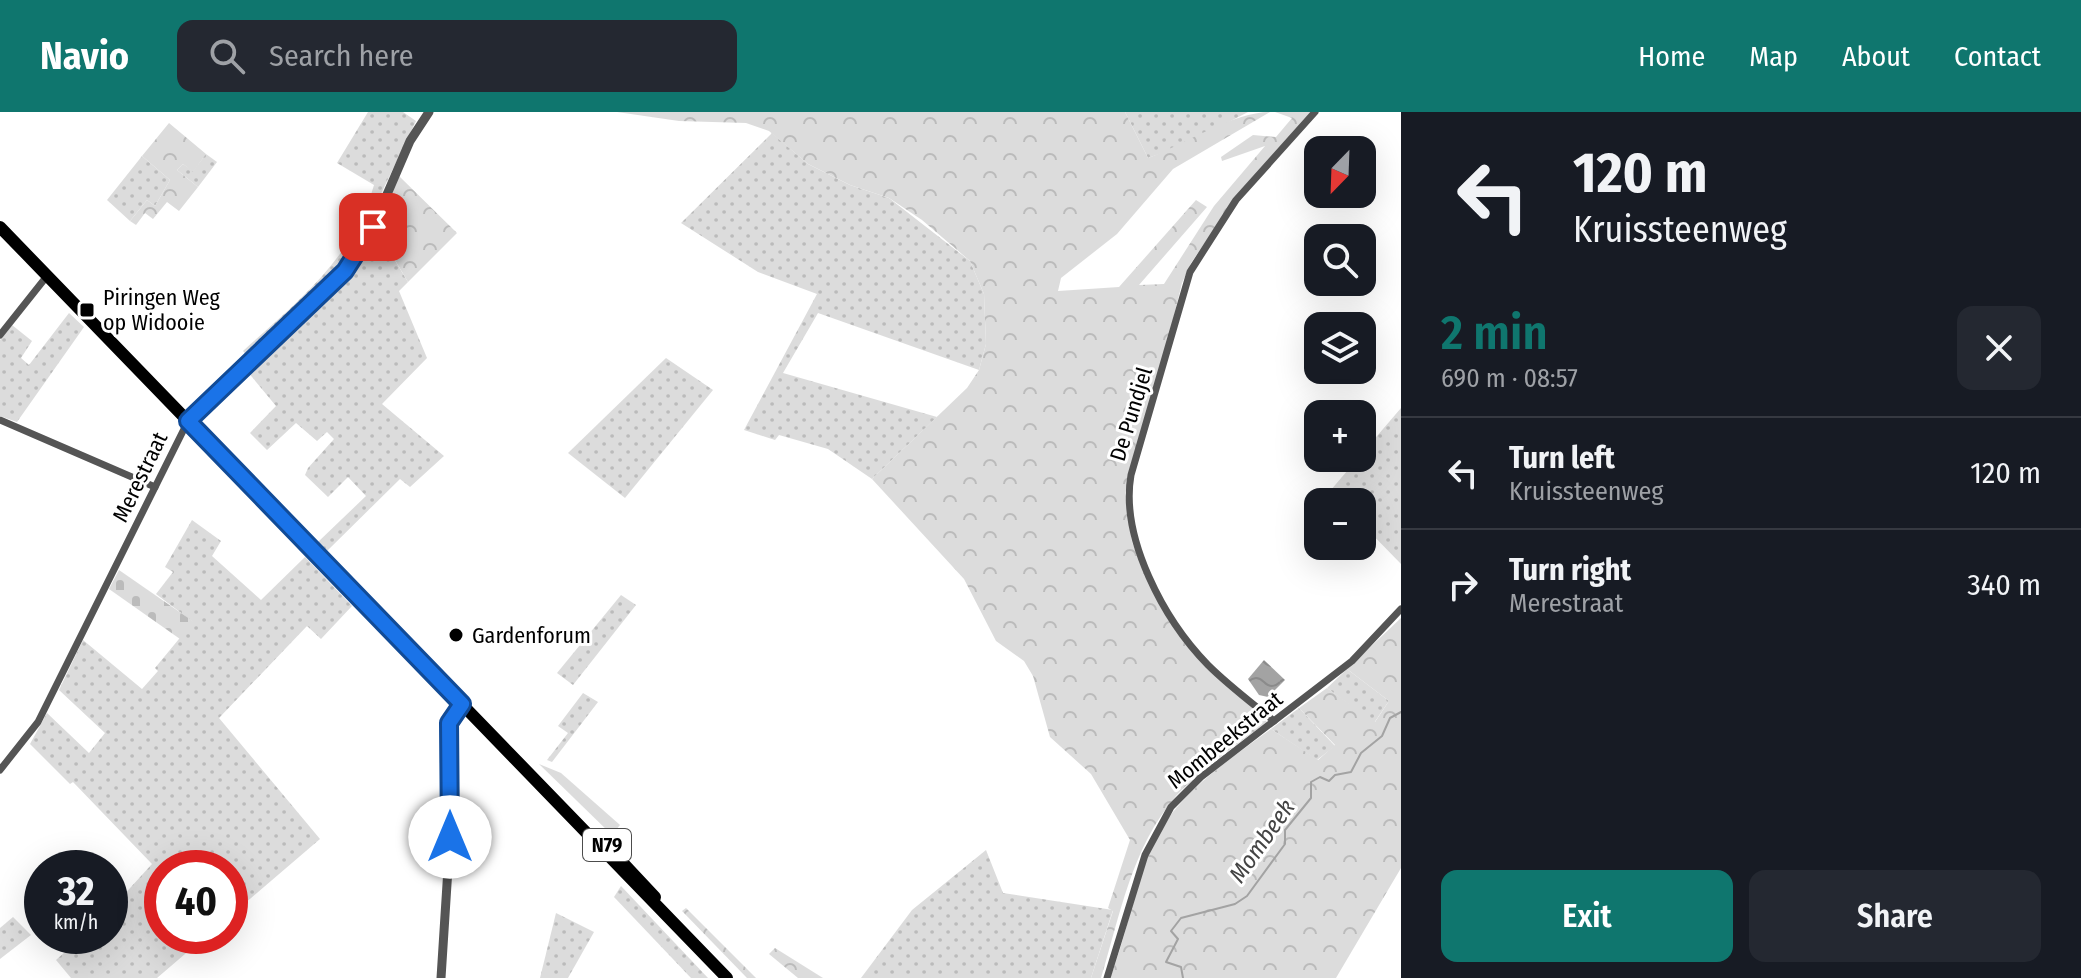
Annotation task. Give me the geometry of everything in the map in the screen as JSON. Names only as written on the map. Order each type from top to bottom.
[{"type":"main road","name":"N79","points":[[0,227],[727,978]]},
{"type":"street","name":"Merestraat","points":[[0,770],[38,722],[188,421],[345,271],[373,227],[410,141],[429,112]]},
{"type":"street","name":"De Pundjel","points":[[1274,721],[1207,664],[1189,643],[1158,592],[1134,541],[1128,494],[1190,272],[1236,200],[1315,112]]},
{"type":"street","points":[[0,335],[47,276]]},
{"type":"street","points":[[0,420],[155,487]]},
{"type":"street","name":"Mombeekstraat","points":[[1107,978],[1145,855],[1171,807],[1201,777],[1352,661],[1401,609]]},
{"type":"street","points":[[441,978],[450,837],[449,723],[462,704]]},
{"type":"green space","points":[[368,112],[403,112],[416,121],[351,256],[336,276],[248,357],[243,351],[303,296],[338,257],[365,211],[374,185],[337,163]]},
{"type":"green space","points":[[617,112],[1125,112],[1148,158],[1225,123],[1270,112],[1173,169],[1117,234],[1061,278],[1058,291],[1119,287],[1196,200],[1207,207],[1139,285],[1164,284],[1214,206],[1265,146],[1222,161],[1221,157],[1253,135],[1276,137],[1292,118],[1275,112],[1312,112],[1240,191],[1191,263],[1182,283],[1150,414],[1125,493],[1132,542],[1145,573],[1180,632],[1267,722],[1197,776],[1161,816],[1148,837],[1129,882],[1101,978],[1091,978],[1113,911],[1108,908],[1130,840],[1091,774],[1050,737],[1033,676],[1024,661],[996,641],[964,579],[872,479],[967,388],[979,370],[986,344],[984,294],[970,261],[922,220],[889,198],[850,185],[808,164],[769,131],[746,123],[679,121]]},
{"type":"green space","points":[[1125,112],[1248,112],[1185,145],[1148,158]]},
{"type":"green space","points":[[169,123],[206,154],[193,172],[183,164],[177,170],[198,187],[179,211],[167,202],[153,219],[145,213],[136,225],[130,221],[147,200],[155,206],[170,180],[142,156]]},
{"type":"green space","points":[[772,133],[808,164],[850,185],[889,198],[970,261],[984,294],[986,344],[979,370],[818,313],[783,373],[937,417],[872,479],[828,449],[779,435],[775,440],[744,430],[817,294],[758,272],[681,223]]},
{"type":"green space","points":[[206,154],[217,162],[198,187],[177,170],[183,164],[193,171]]},
{"type":"green space","points":[[142,156],[170,180],[155,206],[147,200],[130,221],[107,200]]},
{"type":"green space","points":[[399,176],[457,233],[408,282],[391,252],[384,231],[387,209]]},
{"type":"green space","points":[[376,242],[385,244],[408,282],[399,291],[427,358],[382,404],[444,456],[410,487],[400,479],[327,551],[318,542],[366,496],[348,477],[328,497],[305,475],[334,439],[327,432],[317,441],[296,423],[267,450],[250,433],[276,406],[247,371],[342,281]]},
{"type":"green space","points":[[69,313],[84,327],[17,422],[0,416],[0,340],[12,325],[32,341],[21,358],[29,365]]},
{"type":"green space","points":[[666,358],[713,390],[625,498],[568,453]]},
{"type":"green space","points":[[1401,408],[1401,564],[1376,538],[1376,488],[1333,488],[1346,472],[1376,472],[1376,437]]},
{"type":"green space","points":[[192,520],[221,541],[212,556],[261,600],[305,557],[352,606],[321,639],[307,626],[219,718],[320,839],[248,901],[248,850],[144,850],[144,856],[73,782],[70,784],[30,744],[47,713],[89,753],[105,733],[59,690],[83,640],[142,689],[158,671],[155,668],[193,622],[156,594],[173,572],[165,567]]},
{"type":"green space","points":[[119,570],[194,622],[180,639],[109,589]]},
{"type":"green space","points":[[621,595],[636,605],[573,685],[557,673]]},
{"type":"green space","points":[[1401,618],[1401,868],[1336,978],[1110,978],[1146,860],[1168,819],[1198,786],[1271,729],[1318,760],[1335,745],[1299,708],[1327,688],[1375,722],[1389,701],[1347,669]]},
{"type":"green space","points":[[1347,669],[1389,701],[1374,723],[1327,688]]},
{"type":"green space","points":[[583,693],[598,702],[552,762],[547,760],[568,733],[558,726]]},
{"type":"green space","points":[[1299,708],[1335,746],[1317,760],[1271,729]]},
{"type":"green space","points":[[539,764],[561,773],[620,825],[612,835]]},
{"type":"green space","points":[[986,850],[1003,893],[1113,910],[1091,978],[861,978],[912,910]]},
{"type":"green space","points":[[144,873],[144,954],[185,954],[157,978],[71,978],[56,960],[63,954],[128,954],[128,890]]},
{"type":"green space","points":[[621,886],[708,978],[691,978],[614,897]]},
{"type":"green space","points":[[686,908],[756,978],[747,978],[682,911]]},
{"type":"green space","points":[[556,913],[594,932],[568,978],[540,978]]},
{"type":"green space","points":[[13,917],[24,928],[24,940],[0,959],[0,928]]},
{"type":"green space","points":[[775,948],[823,978],[798,978],[769,954]]},
{"type":"water","points":[[1264,660],[1285,680],[1268,697],[1259,695],[1248,679]]},
{"type":"waterway","name":"Mombeek","points":[[1183,978],[1181,967],[1166,962],[1178,939],[1171,931],[1181,918],[1235,904],[1247,896],[1285,844],[1285,830],[1311,798],[1311,782],[1320,777],[1329,781],[1335,775],[1351,772],[1361,753],[1382,736],[1390,718],[1401,712]]},
{"type":"place","name":"Piringen Weg op Widooie","points":[[87,310]]},
{"type":"place","name":"Gardenforum","points":[[456,635]]},
{"type":"route","points":[[373,227],[345,271],[192,413],[188,421],[462,704],[449,723],[450,837]]}]
